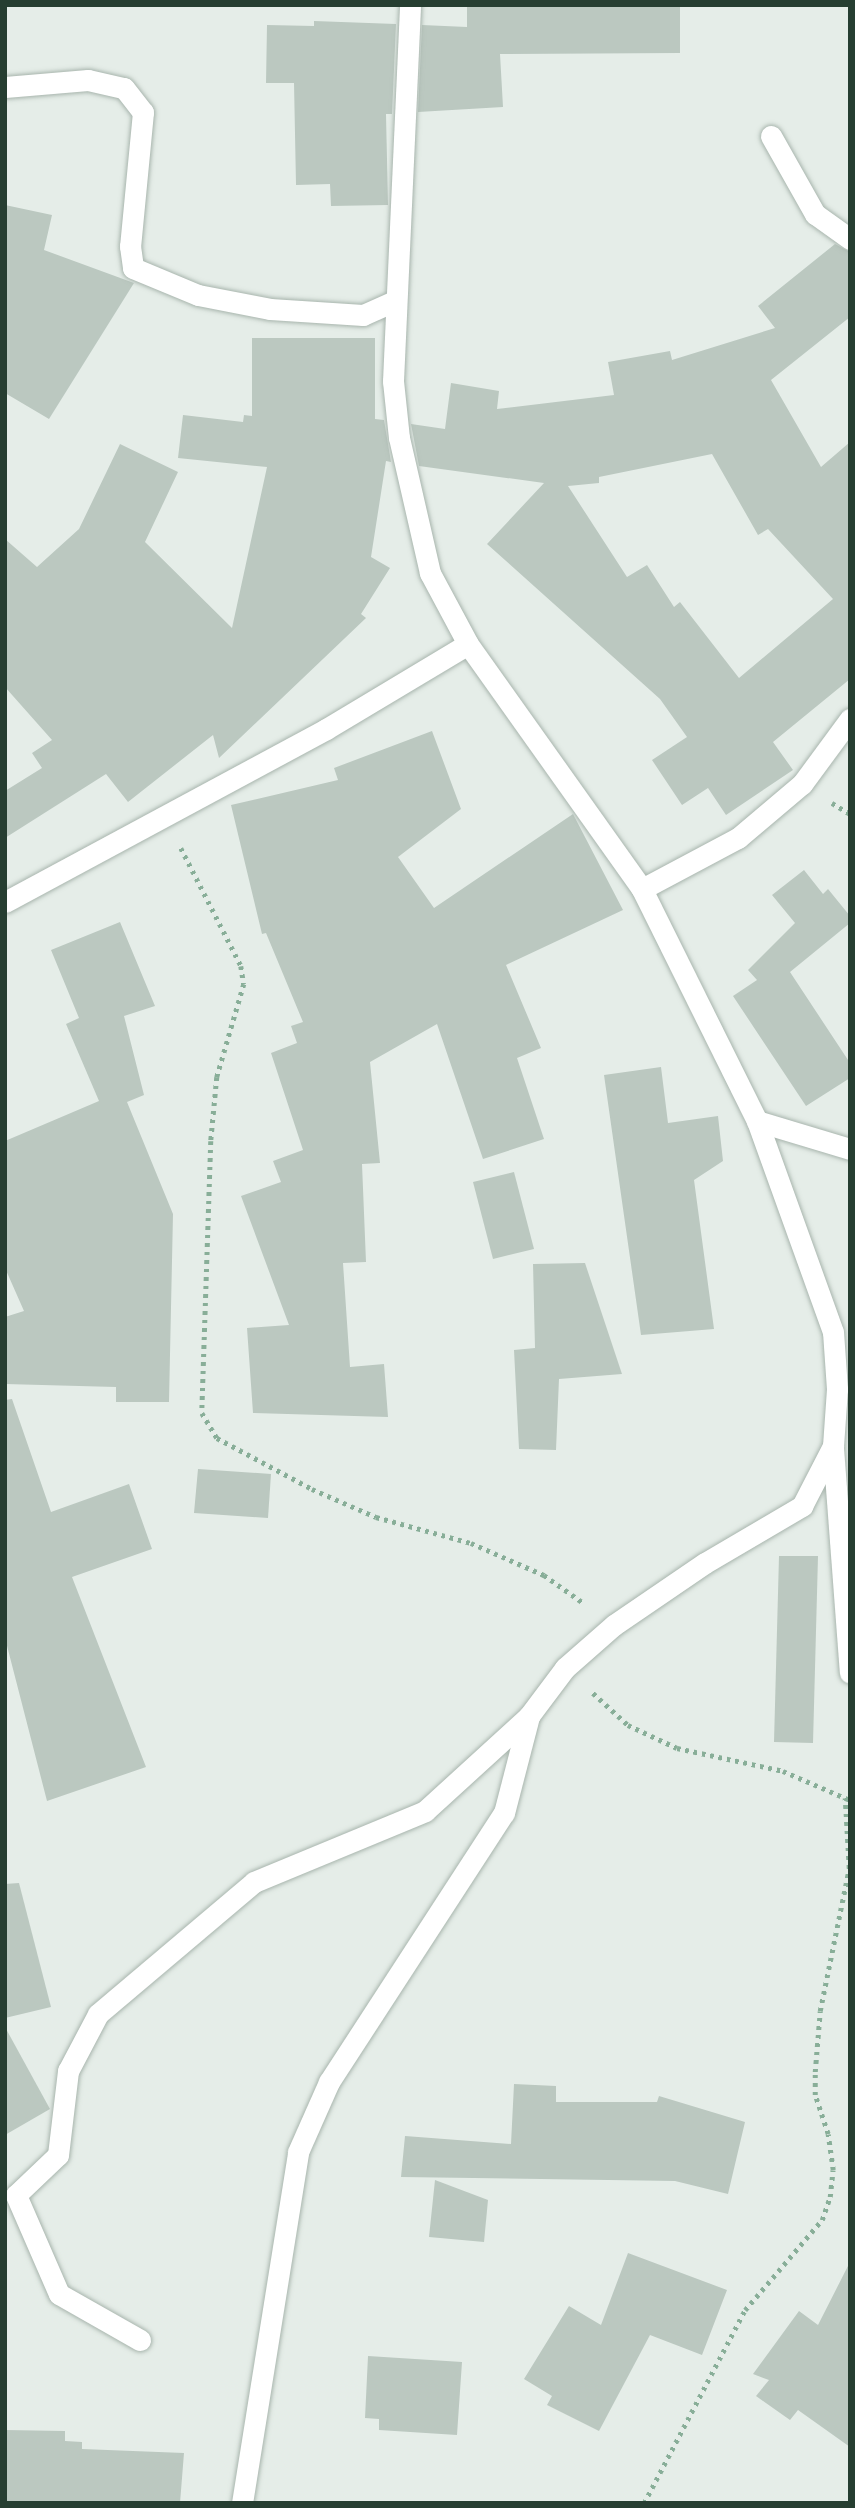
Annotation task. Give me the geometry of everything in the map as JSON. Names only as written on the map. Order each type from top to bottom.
[{"type":"street","points":[[410,5],[393,382],[399,438],[430,573],[468,644],[642,889],[757,1121],[798,1225],[832,1332],[837,1389],[832,1446],[850,1672]]},
{"type":"street","points":[[5,87],[88,80],[124,88],[143,112],[130,246],[133,268],[198,295],[270,309],[363,315],[395,301]]},
{"type":"street","points":[[771,136],[815,214],[850,239]]},
{"type":"street","points":[[5,902],[326,729],[468,644]]},
{"type":"street","points":[[642,889],[738,838],[802,784],[850,719]]},
{"type":"street","points":[[757,1121],[850,1149]]},
{"type":"street","points":[[141,2340],[60,2294],[11,2203],[58,2155],[68,2071],[98,2014],[254,1882],[425,1811],[529,1716],[565,1668],[614,1625],[705,1563],[802,1506],[832,1446]]},
{"type":"street","points":[[242,2503],[254,2414],[279,2296],[298,2152],[329,2082],[504,1813],[529,1716]]},
{"type":"path","points":[[166,815],[240,967],[244,984],[217,1077],[211,1141],[202,1413],[217,1438],[257,1461],[376,1517],[471,1543],[544,1575],[614,1625]]},
{"type":"path","points":[[565,1668],[628,1725],[677,1748],[783,1771],[847,1799],[849,1868],[820,2011],[815,2072],[815,2095],[828,2134],[833,2171],[830,2197],[822,2220],[745,2310],[644,2503]]},
{"type":"building","points":[[467,5],[680,5],[680,53],[500,54],[503,107],[418,112],[422,25],[467,27]]},
{"type":"building","points":[[314,21],[396,24],[392,114],[386,114],[388,205],[331,206],[330,184],[296,185],[294,83],[266,83],[267,25],[314,26]]},
{"type":"building","points":[[5,205],[52,215],[44,250],[134,283],[49,419],[5,393]]},
{"type":"building","points":[[835,244],[850,252],[850,317],[771,380],[821,467],[850,442],[850,679],[773,742],[793,770],[726,815],[708,788],[682,805],[652,760],[687,737],[660,699],[487,544],[544,483],[419,466],[411,424],[445,429],[451,383],[499,391],[497,409],[614,395],[608,362],[670,351],[672,360],[775,328],[758,306]],"holes":[[[712,454],[758,535],[768,529],[833,599],[739,678],[680,602],[674,607],[647,565],[627,577],[568,486],[599,483],[599,477]]]},
{"type":"building","points":[[252,338],[375,338],[375,419],[384,420],[391,462],[386,461],[371,557],[390,568],[361,614],[366,618],[219,758],[213,735],[128,802],[106,774],[5,838],[5,791],[42,768],[32,753],[52,740],[5,687],[5,539],[37,567],[79,529],[120,444],[178,472],[145,542],[232,628],[267,467],[178,458],[183,415],[243,422],[244,415],[252,416]]},
{"type":"building","points":[[432,731],[461,809],[398,857],[434,908],[573,814],[623,910],[506,965],[541,1048],[517,1058],[544,1139],[483,1159],[437,1024],[370,1062],[380,1163],[362,1164],[366,1262],[343,1263],[350,1367],[384,1364],[388,1417],[253,1413],[247,1328],[289,1325],[241,1196],[281,1182],[273,1161],[303,1150],[271,1053],[297,1043],[291,1026],[303,1022],[266,933],[262,934],[231,805],[338,780],[334,768]]},
{"type":"building","points":[[804,870],[823,894],[828,889],[850,916],[850,923],[790,972],[850,1063],[850,1078],[806,1106],[733,996],[757,980],[748,970],[795,923],[772,895]]},
{"type":"building","points":[[120,922],[155,1006],[124,1016],[144,1095],[127,1102],[173,1214],[169,1402],[116,1402],[116,1387],[5,1384],[5,1317],[24,1311],[5,1268],[5,1141],[99,1101],[66,1024],[79,1018],[51,950]]},
{"type":"building","points":[[661,1067],[668,1123],[718,1116],[723,1161],[694,1180],[714,1329],[641,1335],[604,1075]]},
{"type":"building","points":[[514,1172],[534,1249],[493,1259],[473,1182]]},
{"type":"building","points":[[585,1263],[622,1374],[559,1379],[556,1450],[519,1449],[514,1350],[535,1348],[533,1264]]},
{"type":"building","points":[[12,1399],[51,1512],[129,1484],[152,1549],[72,1577],[146,1767],[47,1801],[5,1638],[5,1400]]},
{"type":"building","points":[[198,1469],[271,1474],[268,1518],[194,1513]]},
{"type":"building","points":[[779,1556],[818,1556],[813,1743],[774,1742]]},
{"type":"building","points":[[19,1883],[51,2007],[5,2018],[5,1884]]},
{"type":"building","points":[[5,2027],[50,2109],[5,2135]]},
{"type":"building","points":[[514,2084],[556,2086],[556,2102],[657,2102],[659,2096],[745,2122],[728,2194],[675,2181],[401,2177],[405,2136],[511,2144]]},
{"type":"building","points":[[435,2180],[488,2200],[484,2242],[429,2237]]},
{"type":"building","points":[[628,2253],[727,2290],[702,2355],[650,2335],[599,2431],[547,2405],[552,2396],[524,2379],[569,2306],[601,2325]]},
{"type":"building","points":[[850,2262],[850,2447],[798,2410],[790,2420],[756,2396],[769,2380],[753,2374],[799,2311],[818,2325]]},
{"type":"building","points":[[368,2356],[462,2362],[457,2435],[379,2430],[379,2419],[365,2418]]},
{"type":"building","points":[[5,2430],[65,2431],[65,2441],[82,2442],[82,2449],[184,2453],[180,2503],[5,2503]]}]
